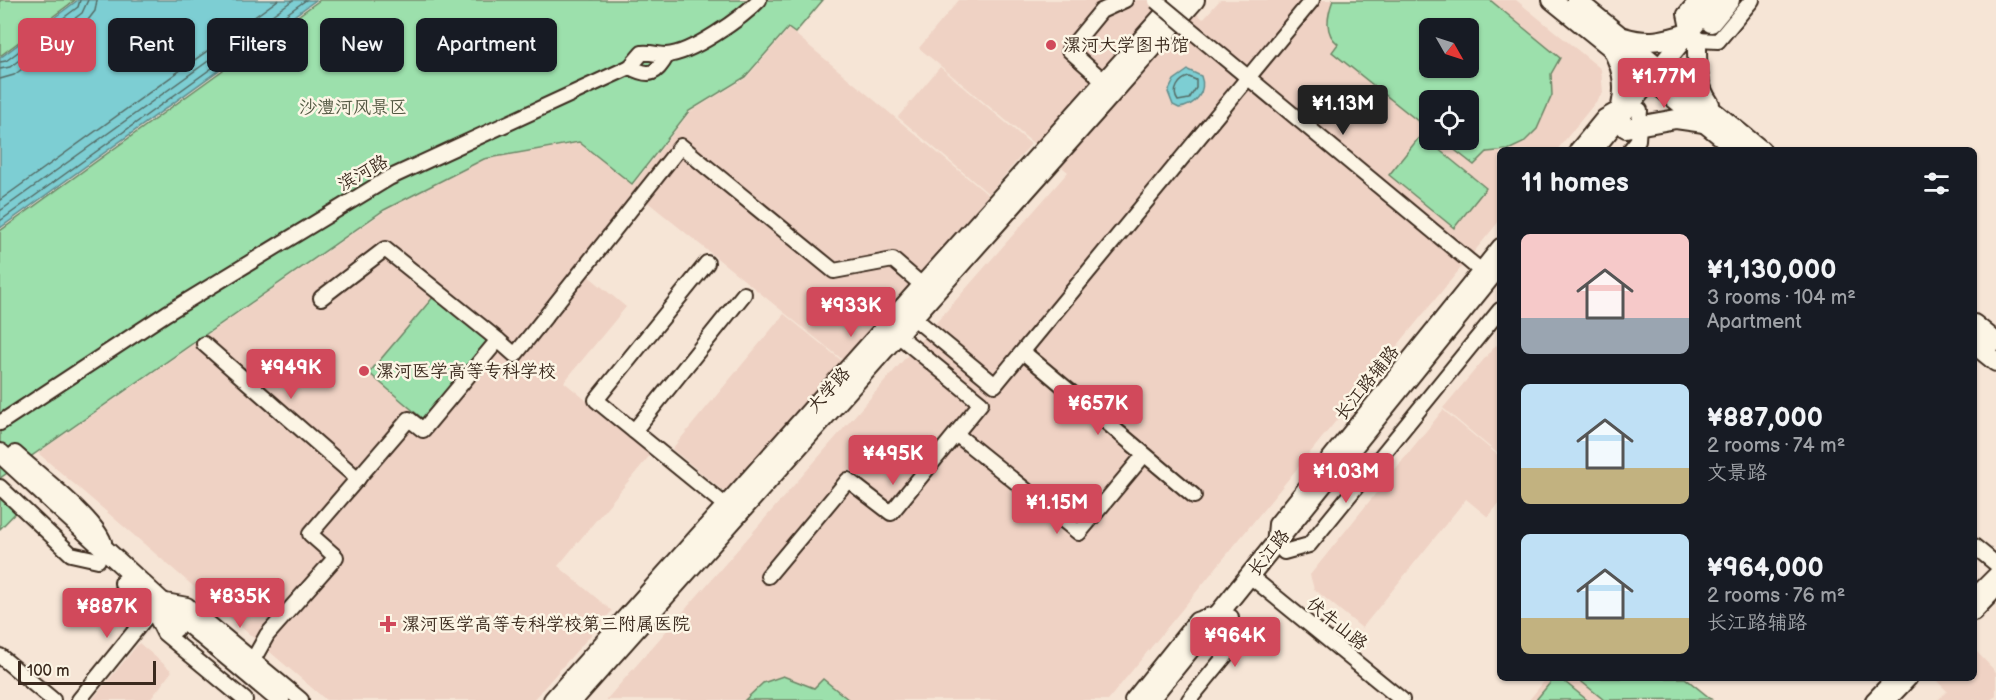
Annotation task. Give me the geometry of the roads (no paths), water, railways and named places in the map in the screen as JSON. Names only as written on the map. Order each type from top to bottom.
[{"type":"main road","name":"大学路","points":[[573,700],[598,661],[726,506],[1176,0]]},
{"type":"main road","name":"大学路","points":[[553,700],[598,661],[899,336],[1195,0]]},
{"type":"main road","points":[[1552,0],[1616,42],[1711,118],[1756,147]]},
{"type":"main road","points":[[1576,0],[1616,42],[1623,71],[1629,115],[1610,147]]},
{"type":"main road","points":[[1715,0],[1693,37],[1697,73],[1711,118],[1735,147]]},
{"type":"main road","points":[[1596,147],[1629,115],[1693,37],[1730,0]]},
{"type":"main road","points":[[1616,42],[1693,37]]},
{"type":"main road","points":[[1629,115],[1676,119],[1711,118]]},
{"type":"main road","name":"长江路","points":[[1279,550],[1497,269]]},
{"type":"main road","name":"长江路","points":[[1149,700],[1226,614],[1497,289]]},
{"type":"main road","points":[[1977,326],[1996,342]]},
{"type":"main road","points":[[1977,346],[1996,362]]},
{"type":"main road","points":[[8,453],[97,550]]},
{"type":"main road","points":[[0,469],[97,550],[262,700]]},
{"type":"main road","points":[[156,605],[280,700]]},
{"type":"main road","name":"长江路","points":[[1164,700],[1226,614]]},
{"type":"street","name":"滨河路","points":[[0,423],[172,309],[389,178],[630,67],[642,53],[667,55],[696,44],[734,22],[759,0]]},
{"type":"street","points":[[1105,82],[1069,51],[1101,11],[1125,0]]},
{"type":"street","points":[[1156,0],[1480,270]]},
{"type":"street","points":[[768,576],[849,480],[891,513],[1312,0]]},
{"type":"street","points":[[1697,0],[1685,15],[1693,37],[1718,40],[1752,0]]},
{"type":"street","points":[[630,67],[643,74],[653,73],[661,66],[667,55]]},
{"type":"street","points":[[1579,147],[1604,117],[1629,115],[1638,140],[1632,147]]},
{"type":"street","points":[[321,298],[385,249],[515,355],[681,146],[834,271],[893,260],[922,285]]},
{"type":"street","name":"长江路辅路","points":[[1279,550],[1276,524],[1497,250]]},
{"type":"street","points":[[707,263],[596,400],[726,506]]},
{"type":"street","points":[[634,431],[744,294]]},
{"type":"street","points":[[1279,550],[1309,545],[1497,314]]},
{"type":"street","points":[[914,318],[995,385]]},
{"type":"street","points":[[899,336],[981,403]]},
{"type":"street","points":[[253,660],[267,634],[336,557],[310,534],[409,419],[423,430],[498,340]]},
{"type":"street","points":[[204,344],[358,479]]},
{"type":"street","points":[[1023,352],[1194,496]]},
{"type":"street","points":[[956,434],[1079,533],[1144,455]]},
{"type":"street","points":[[0,488],[71,554],[97,550]]},
{"type":"street","points":[[1977,548],[1996,564]]},
{"type":"street","points":[[1977,594],[1996,574]]},
{"type":"street","name":"伏牛山路","points":[[1254,580],[1402,700]]},
{"type":"street","points":[[1977,609],[1996,590]]},
{"type":"street","points":[[156,605],[187,605],[301,700]]},
{"type":"street","points":[[79,700],[156,605]]},
{"type":"street","points":[[156,605],[164,633],[245,700]]},
{"type":"street","points":[[1132,700],[1196,620],[1226,614],[1231,649],[1188,700]]},
{"type":"street","points":[[0,656],[53,700]]},
{"type":"street","points":[[1873,700],[1891,681]]},
{"type":"street","points":[[1889,700],[1907,681]]},
{"type":"water","points":[[78,0],[316,0],[291,18],[207,18],[207,72],[216,72],[0,228],[0,58],[18,45],[18,72],[96,72],[96,18],[54,18]]},
{"type":"water","points":[[1188,70],[1201,76],[1201,93],[1195,101],[1179,108],[1173,105],[1168,92],[1174,80]]},
{"type":"place","name":"漯河大学图书馆","points":[[1051,45]]},
{"type":"place","name":"漯河医学高等专科学校","points":[[364,371]]},
{"type":"place","name":"漯河医学高等专科学校第三附属医院","points":[[388,624]]},
{"type":"park label","name":"沙澧河风景区","points":[[353,107]]}]
